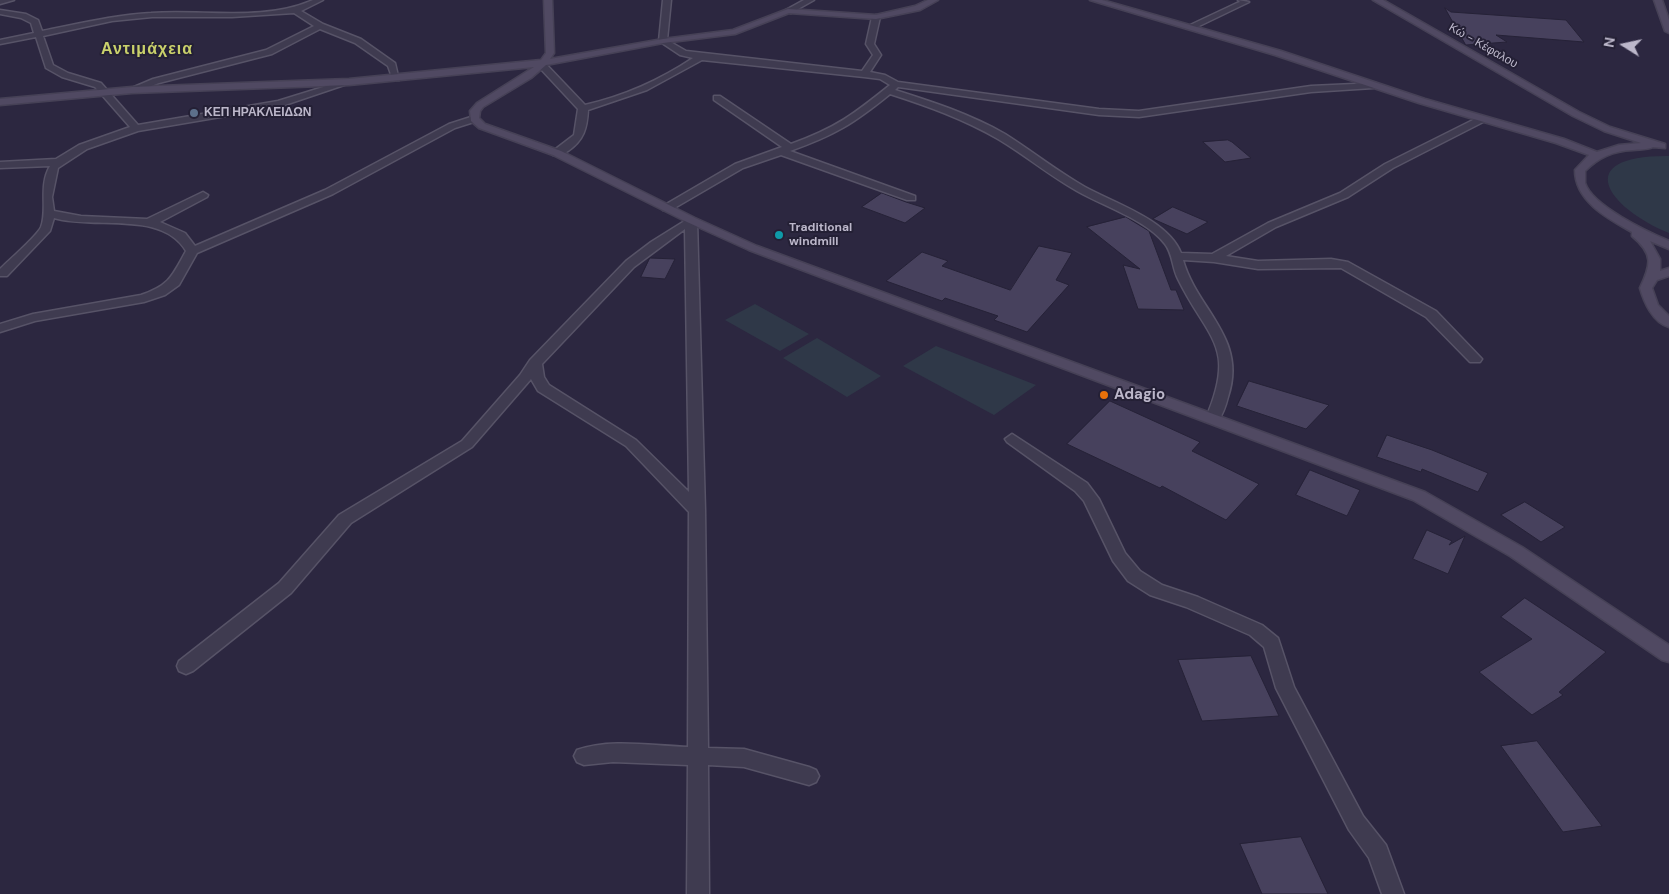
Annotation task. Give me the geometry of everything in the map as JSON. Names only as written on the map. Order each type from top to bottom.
[{"type":"street","points":[[0,2],[10,0]]},
{"type":"street","points":[[0,42],[98,21],[130,17],[246,15],[294,11],[319,0]]},
{"type":"street","points":[[474,119],[475,111],[480,105],[525,78],[550,53],[548,0]]},
{"type":"street","points":[[663,41],[667,0]]},
{"type":"street","points":[[0,102],[132,90],[349,82],[480,68],[541,64],[663,41],[735,32],[810,0]]},
{"type":"street","points":[[788,11],[876,17],[917,8],[934,0]]},
{"type":"street","points":[[1094,0],[1190,27],[1482,119],[1601,153]]},
{"type":"street","points":[[1190,27],[1245,2],[1242,0]]},
{"type":"street","name":"Κώ - Κέφαλου","points":[[1377,0],[1576,114],[1607,129],[1665,146]]},
{"type":"street","points":[[1658,0],[1669,31]]},
{"type":"street","points":[[294,11],[306,20],[358,41],[392,65],[396,78]]},
{"type":"street","points":[[0,12],[23,16],[35,22],[50,66],[65,75],[98,84],[136,128]]},
{"type":"street","points":[[864,74],[877,55],[870,44],[876,17]]},
{"type":"street","points":[[132,90],[156,81],[268,52],[320,26]]},
{"type":"street","points":[[663,41],[679,50],[700,57],[882,76],[893,87],[953,112],[1002,138],[1053,173],[1148,225],[1168,241],[1177,256],[1181,273],[1220,340],[1227,365],[1225,388],[1213,418]]},
{"type":"street","points":[[583,108],[611,102],[639,92],[700,57]]},
{"type":"street","points":[[541,64],[583,108],[582,133],[570,145],[557,153]]},
{"type":"street","points":[[3,272],[46,229],[49,213],[47,197],[53,168],[58,162],[84,147],[136,128],[279,104],[349,82]]},
{"type":"street","points":[[666,208],[721,175],[838,129],[893,87],[1100,112],[1139,114],[1311,89],[1373,85]]},
{"type":"street","points":[[718,98],[785,150],[912,198]]},
{"type":"street","name":"Κώ - Κέφαλου","points":[[1576,114],[1606,140],[1607,146],[1601,153]]},
{"type":"street","points":[[474,119],[482,126],[557,153],[666,208],[753,248],[1420,496],[1508,545],[1666,648]]},
{"type":"street","points":[[0,328],[33,318],[144,298],[161,292],[175,282],[192,251],[330,192],[452,126],[474,119]]},
{"type":"street","points":[[1214,258],[1272,225],[1344,195],[1389,166],[1482,119]]},
{"type":"street","points":[[1665,146],[1629,147],[1601,153],[1582,166],[1580,172],[1582,184],[1594,201],[1641,237],[1652,251],[1655,264],[1653,277],[1646,288],[1649,299],[1669,323]]},
{"type":"street","points":[[0,165],[58,162]]},
{"type":"street","points":[[147,224],[203,195]]},
{"type":"street","points":[[49,213],[60,218],[119,220],[170,229],[182,236],[192,251]]},
{"type":"street","points":[[186,666],[285,588],[345,519],[363,506],[444,460],[467,444],[525,378],[535,363],[630,264],[654,244],[692,220]]},
{"type":"street","points":[[692,220],[692,339],[697,510],[698,894]]},
{"type":"street","points":[[1618,220],[1669,245]]},
{"type":"street","points":[[1177,256],[1214,258],[1258,265],[1324,263],[1344,265],[1358,271],[1431,314],[1475,360]]},
{"type":"street","points":[[1653,277],[1669,272]]},
{"type":"street","points":[[535,363],[536,377],[543,388],[631,443],[697,510]]},
{"type":"street","points":[[1012,439],[1080,486],[1091,499],[1119,557],[1134,576],[1156,590],[1192,602],[1256,630],[1272,643],[1285,688],[1356,824],[1378,852],[1393,894]]},
{"type":"street","points":[[584,756],[613,753],[744,758],[809,776]]},
{"type":"shaded area","points":[[1669,156],[1669,233],[1629,210],[1615,197],[1609,184],[1609,173],[1619,164],[1638,158]]},
{"type":"shaded area","points":[[755,304],[809,334],[780,351],[725,320]]},
{"type":"shaded area","points":[[817,338],[881,376],[847,397],[783,358]]},
{"type":"shaded area","points":[[936,346],[1036,385],[994,415],[903,366]]},
{"type":"building","points":[[1445,8],[1451,12],[1566,20],[1584,42],[1496,35],[1507,42],[1466,45]]},
{"type":"building","points":[[1228,140],[1251,158],[1225,162],[1203,142]]},
{"type":"building","points":[[882,193],[925,208],[905,223],[862,207]]},
{"type":"building","points":[[1173,207],[1208,222],[1187,234],[1153,219]]},
{"type":"building","points":[[1126,217],[1149,231],[1171,290],[1176,290],[1184,310],[1138,309],[1123,265],[1140,269],[1087,227]]},
{"type":"building","points":[[1039,246],[1072,253],[1056,280],[1069,285],[1027,332],[994,320],[998,316],[945,298],[942,301],[886,281],[922,252],[948,261],[942,266],[1010,290]]},
{"type":"building","points":[[650,258],[675,259],[665,279],[641,277]]},
{"type":"building","points":[[1249,381],[1329,405],[1306,429],[1237,406]]},
{"type":"building","points":[[1110,401],[1200,442],[1192,451],[1259,484],[1226,520],[1162,486],[1160,488],[1067,444]]},
{"type":"building","points":[[1387,435],[1432,450],[1488,473],[1478,492],[1422,469],[1421,472],[1377,457]]},
{"type":"building","points":[[1310,470],[1360,490],[1347,516],[1296,495]]},
{"type":"building","points":[[1525,502],[1565,527],[1541,542],[1501,515]]},
{"type":"building","points":[[1427,530],[1452,541],[1449,545],[1465,536],[1448,574],[1413,559]]},
{"type":"building","points":[[1525,598],[1606,652],[1559,692],[1563,695],[1532,715],[1479,672],[1532,639],[1501,617]]},
{"type":"building","points":[[1251,656],[1279,716],[1202,721],[1178,660]]},
{"type":"building","points":[[1537,741],[1602,826],[1563,832],[1501,746]]},
{"type":"building","points":[[1301,837],[1328,894],[1262,894],[1240,844]]},
{"type":"place","name":"ΚΕΠ ΗΡΑΚΛΕΙΔΩΝ","points":[[194,113]]},
{"type":"place","name":"Traditional windmill","points":[[779,235]]},
{"type":"place","name":"Adagio","points":[[1104,395]]},
{"type":"district","name":"Αντιμάχεια","points":[[147,50]]}]
